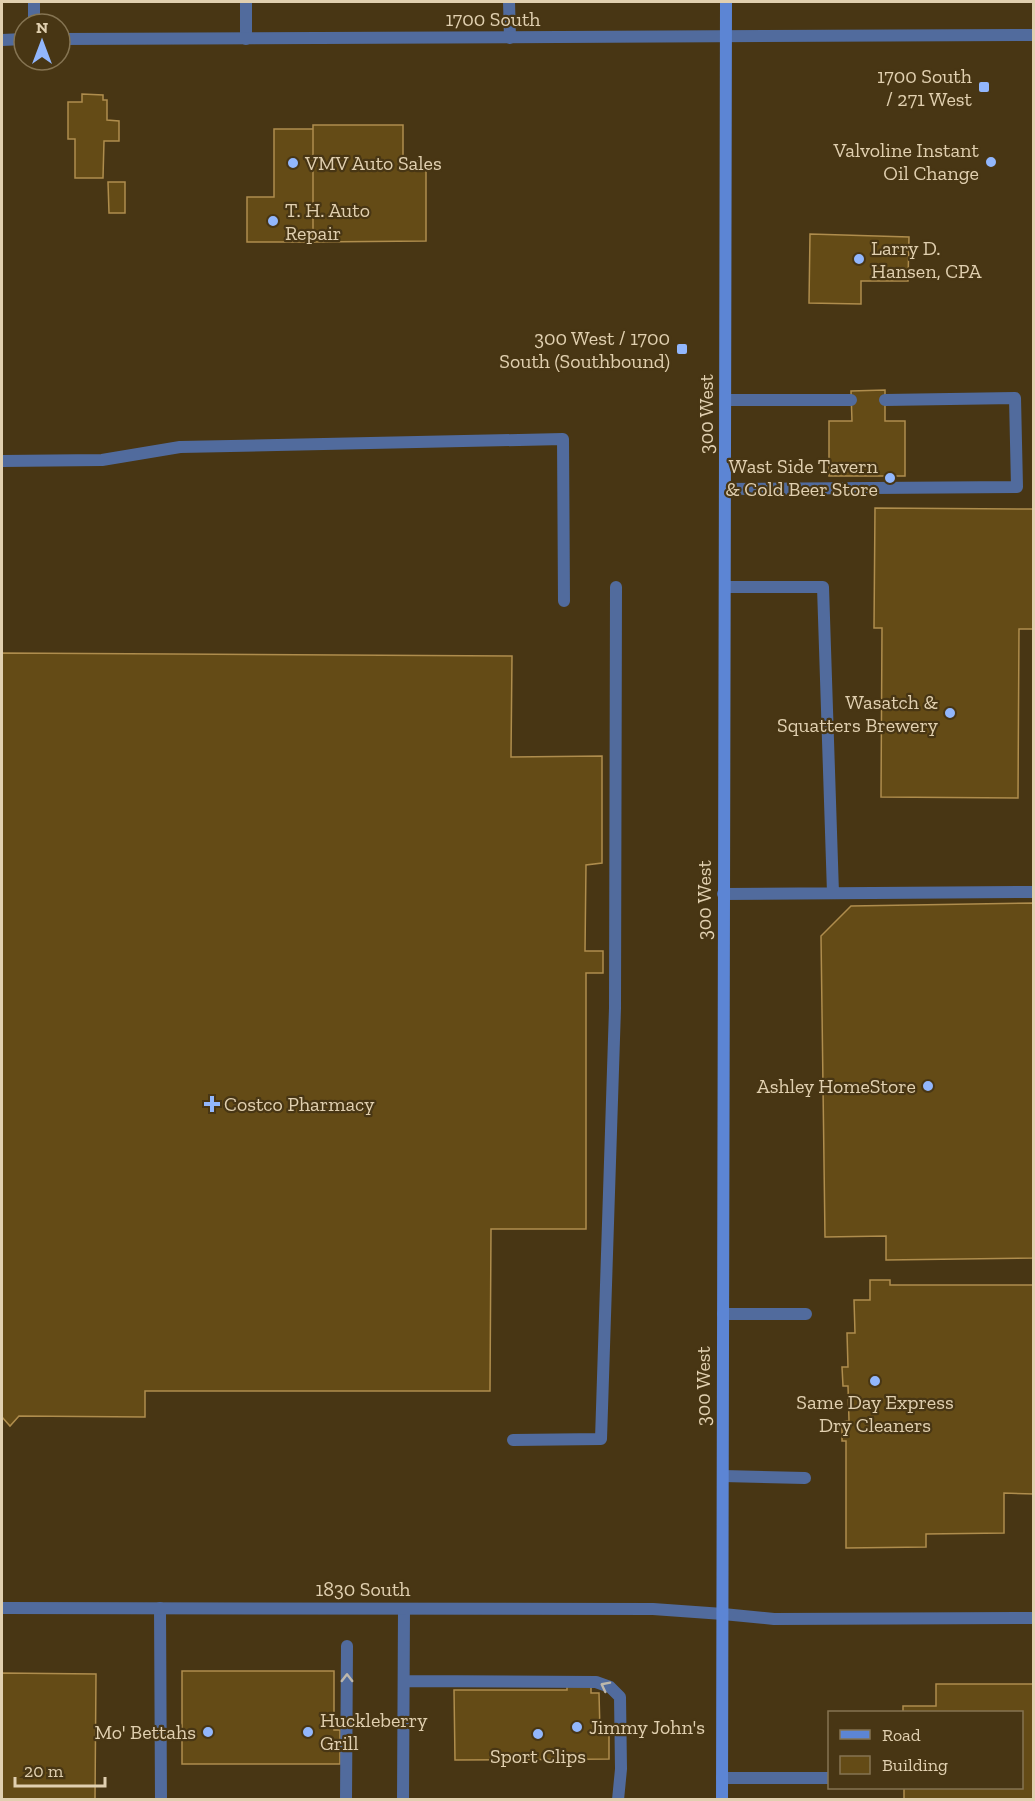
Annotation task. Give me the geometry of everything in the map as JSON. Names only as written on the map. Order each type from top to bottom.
[{"type":"main road","name":"300 West","points":[[722,1800],[726,2]]},
{"type":"street","points":[[246,2],[246,39]]},
{"type":"street","points":[[509,2],[510,38]]},
{"type":"street","name":"1700 South","points":[[72,39],[1034,35]]},
{"type":"street","points":[[725,489],[1017,487],[1015,398],[885,399]]},
{"type":"street","points":[[726,400],[851,399]]},
{"type":"street","points":[[2,461],[102,460],[180,447],[563,439],[564,601]]},
{"type":"street","points":[[513,1440],[601,1439],[615,1008],[615,587]]},
{"type":"street","points":[[725,587],[823,587],[833,893]]},
{"type":"street","points":[[723,894],[1034,892]]},
{"type":"street","points":[[723,1314],[806,1314]]},
{"type":"street","points":[[723,1476],[805,1478]]},
{"type":"street","name":"1830 South","points":[[2,1608],[653,1609],[774,1619],[1034,1618]]},
{"type":"street","points":[[160,1608],[161,1800]]},
{"type":"street","points":[[403,1800],[404,1609]]},
{"type":"street","points":[[346,1800],[347,1646]]},
{"type":"street","points":[[404,1681],[596,1682],[610,1687],[620,1696],[621,1769],[618,1800]]},
{"type":"street","points":[[722,1778],[828,1778]]},
{"type":"building","points":[[82,94],[103,95],[103,100],[107,100],[107,120],[119,121],[119,141],[104,141],[103,178],[75,178],[75,139],[68,139],[68,102],[82,102]]},
{"type":"building","points":[[313,125],[403,125],[403,161],[426,161],[426,241],[313,242]]},
{"type":"building","name":"VMV Auto Sales","points":[[274,129],[313,129],[313,242],[247,242],[247,197],[274,197]]},
{"type":"building","points":[[108,182],[125,182],[125,213],[109,213]]},
{"type":"building","name":"Larry D. Hansen, CPA","points":[[810,234],[909,237],[908,281],[861,281],[861,304],[809,303]]},
{"type":"building","points":[[885,390],[885,421],[905,421],[905,476],[829,476],[829,421],[852,421],[851,391]]},
{"type":"building","name":"Wasatch & Squatters Brewery","points":[[875,508],[1034,509],[1034,629],[1019,629],[1018,798],[881,797],[882,628],[874,628]]},
{"type":"building","points":[[2,653],[512,656],[511,757],[602,756],[602,863],[586,865],[585,951],[603,951],[603,973],[586,973],[586,1229],[491,1229],[490,1391],[145,1391],[145,1417],[19,1416],[10,1426],[2,1417]]},
{"type":"building","name":"Ashley HomeStore","points":[[1034,903],[1034,1258],[886,1260],[886,1236],[825,1237],[821,936],[851,906]]},
{"type":"building","points":[[870,1280],[890,1280],[890,1285],[1034,1285],[1034,1494],[1004,1493],[1004,1533],[926,1534],[926,1547],[846,1548],[846,1441],[842,1441],[842,1422],[849,1421],[848,1386],[843,1386],[842,1367],[848,1367],[847,1333],[855,1333],[854,1300],[870,1300]]},
{"type":"building","points":[[182,1671],[334,1671],[334,1730],[340,1730],[340,1764],[182,1764]]},
{"type":"building","points":[[2,1673],[96,1674],[95,1800],[2,1800]]},
{"type":"building","points":[[591,1683],[591,1693],[599,1693],[600,1732],[609,1732],[609,1759],[455,1760],[454,1690],[567,1690],[567,1684]]},
{"type":"building","points":[[936,1684],[1034,1684],[1034,1800],[904,1800],[904,1789],[1023,1789],[1023,1711],[903,1711],[903,1706],[936,1706]]},
{"type":"place","name":"1700 South / 271 West","points":[[984,87]]},
{"type":"place","name":"Valvoline Instant Oil Change","points":[[991,162]]},
{"type":"place","name":"VMV Auto Sales","points":[[293,163]]},
{"type":"place","name":"T. H. Auto Repair","points":[[273,221]]},
{"type":"place","name":"Larry D. Hansen, CPA","points":[[859,259]]},
{"type":"place","name":"300 West / 1700 South (Southbound)","points":[[682,349]]},
{"type":"place","name":"Wast Side Tavern & Cold Beer Store","points":[[890,478]]},
{"type":"place","name":"Wasatch & Squatters Brewery","points":[[950,713]]},
{"type":"place","name":"Ashley HomeStore","points":[[928,1086]]},
{"type":"place","name":"Costco Pharmacy","points":[[212,1104]]},
{"type":"place","name":"Same Day Express Dry Cleaners","points":[[875,1381]]},
{"type":"place","name":"Jimmy John's","points":[[577,1727]]},
{"type":"place","name":"Mo' Bettahs","points":[[208,1732]]},
{"type":"place","name":"Huckleberry Grill","points":[[308,1732]]},
{"type":"place","name":"Sport Clips","points":[[538,1734]]}]
